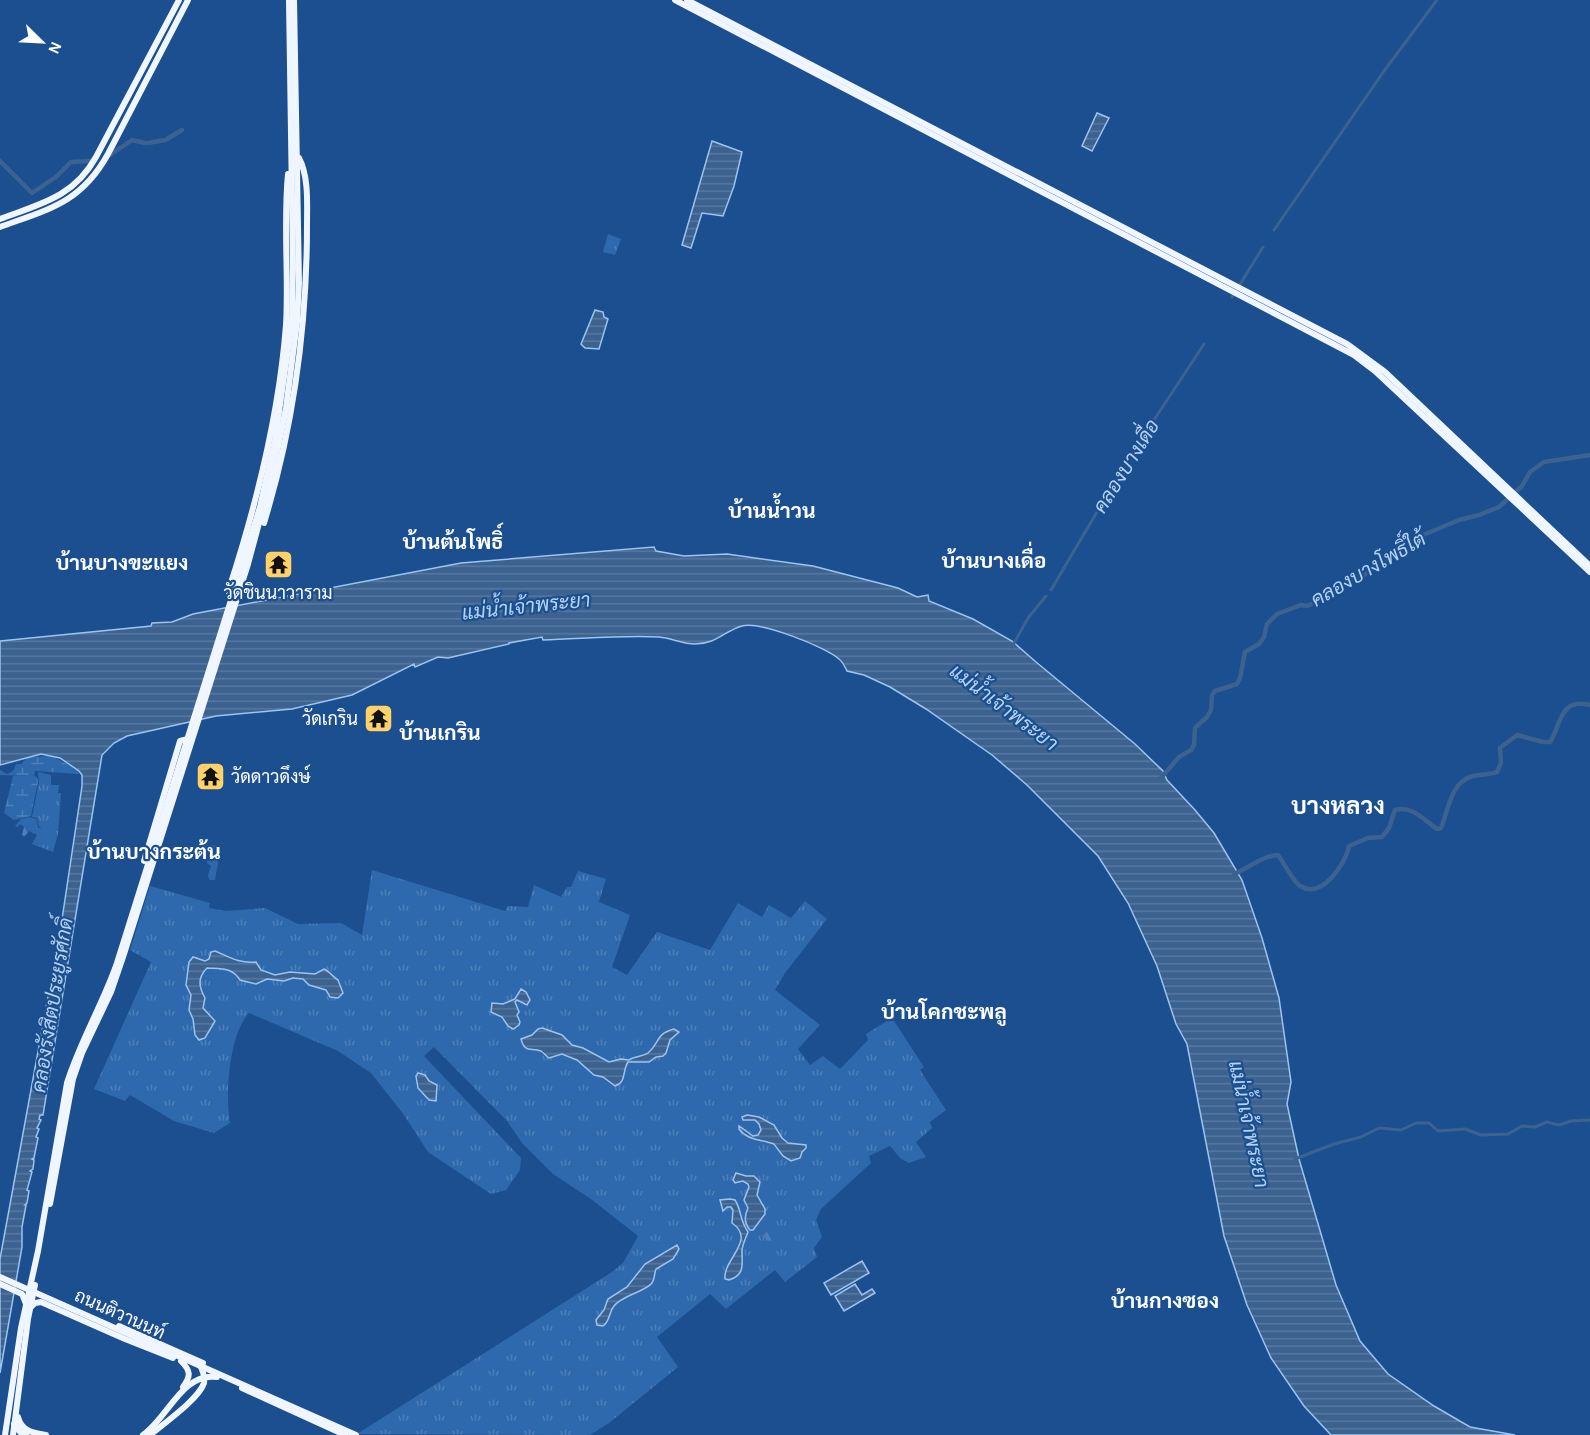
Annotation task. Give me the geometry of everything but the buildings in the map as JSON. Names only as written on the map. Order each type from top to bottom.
[{"type":"main road","points":[[0,219],[56,198],[79,181],[96,157],[179,0]]},
{"type":"main road","points":[[0,227],[64,202],[89,182],[104,162],[188,0]]},
{"type":"main road","points":[[289,0],[293,67]]},
{"type":"main road","points":[[5,1435],[67,1083],[74,1061],[110,983],[179,775],[246,563],[284,419],[293,354],[294,321],[294,0]]},
{"type":"main road","points":[[675,0],[1347,344],[1380,367],[1447,435],[1590,572]]},
{"type":"main road","points":[[687,0],[810,68]]},
{"type":"main road","points":[[149,56],[151,62],[157,60]]},
{"type":"main road","points":[[142,69],[147,68],[150,72]]},
{"type":"main road","points":[[294,155],[295,168],[307,205],[307,272],[294,321],[281,377],[262,479],[229,589],[233,597],[242,594],[284,445],[297,361],[294,321]]},
{"type":"main road","points":[[262,507],[294,321]]},
{"type":"main road","points":[[293,354],[297,361]]},
{"type":"main road","points":[[281,377],[287,366]]},
{"type":"main road","points":[[262,479],[262,507]]},
{"type":"main road","points":[[262,507],[275,482]]},
{"type":"main road","points":[[1523,506],[1590,566]]},
{"type":"main road","points":[[189,739],[194,746],[158,856],[140,894],[147,849],[180,741],[189,739]]},
{"type":"main road","points":[[0,1279],[28,1283],[34,1279]]},
{"type":"main road","points":[[0,1279],[24,1296],[26,1304],[13,1435]]},
{"type":"main road","name":"ถนนติวานนท์","points":[[0,1279],[229,1378],[345,1435]]},
{"type":"main road","points":[[26,1304],[34,1279]]},
{"type":"main road","name":"ถนนติวานนท์","points":[[34,1279],[39,1290],[56,1299],[197,1359],[229,1378]]},
{"type":"main road","points":[[53,1307],[56,1299]]},
{"type":"main road","name":"ถนนติวานนท์","points":[[26,1313],[37,1302],[53,1307],[356,1435]]},
{"type":"main road","points":[[26,1313],[13,1420],[20,1432],[26,1432]]},
{"type":"main road","points":[[114,1329],[136,1334],[201,1366],[204,1384],[198,1393],[150,1435]]},
{"type":"main road","name":"ถนนติวานนท์","points":[[114,1329],[173,1358]]},
{"type":"main road","points":[[181,1361],[192,1378]]},
{"type":"main road","points":[[137,1435],[153,1423],[192,1378],[217,1377]]},
{"type":"main road","points":[[143,1435],[156,1425],[192,1378]]},
{"type":"main road","points":[[18,1401],[18,1420],[26,1432]]},
{"type":"main road","points":[[18,1435],[19,1431],[46,1435]]},
{"type":"green space","points":[[608,234],[621,239],[615,255],[603,252]]},
{"type":"green space","points":[[52,756],[79,771],[78,774],[35,771],[34,776],[37,777],[38,782],[31,816],[14,820],[4,813],[13,776],[27,776],[0,775],[0,770],[7,774],[13,771],[16,764],[21,764],[28,757]]},
{"type":"green space","points":[[38,772],[51,775],[51,785],[59,785],[58,793],[61,793],[58,834],[53,852],[35,845],[40,833],[37,830],[43,828],[39,827],[37,818],[32,817],[39,782]]},
{"type":"green space","points":[[30,817],[36,819],[40,834],[37,846],[32,844],[37,835],[29,831],[24,837],[22,835],[24,827],[20,824],[18,827],[15,826],[21,819]]},
{"type":"green space","points":[[221,845],[215,880],[210,880],[208,875],[211,866],[207,863],[207,856],[203,855],[203,847]]},
{"type":"green space","points":[[372,870],[505,911],[508,906],[528,907],[534,885],[561,897],[567,887],[571,887],[578,871],[606,879],[599,902],[630,915],[612,967],[627,975],[657,932],[710,950],[738,903],[762,917],[769,905],[791,918],[805,901],[827,919],[785,973],[775,990],[820,1025],[798,1049],[810,1065],[823,1056],[840,1069],[868,1040],[866,1034],[892,1018],[924,1067],[920,1070],[946,1110],[930,1122],[932,1128],[916,1142],[926,1157],[909,1163],[901,1159],[890,1146],[869,1156],[871,1163],[821,1209],[816,1220],[822,1237],[814,1248],[817,1257],[785,1282],[775,1270],[726,1309],[710,1294],[657,1337],[678,1367],[609,1423],[590,1435],[357,1434],[612,1272],[623,1263],[638,1236],[591,1199],[553,1174],[522,1143],[507,1121],[434,1047],[424,1056],[521,1158],[520,1170],[506,1190],[491,1194],[428,1152],[404,1115],[371,1073],[338,1051],[249,1013],[237,1035],[230,1065],[228,1097],[230,1123],[214,1133],[174,1121],[130,1095],[125,1101],[94,1089],[151,962],[130,950],[150,886],[210,903],[209,908],[226,911],[265,908],[298,924],[341,923],[362,935]]},
{"type":"green space","points":[[767,1218],[775,1250],[769,1258],[765,1256],[768,1242],[758,1227]]},
{"type":"water","points":[[1097,113],[1109,118],[1092,151],[1082,146]]},
{"type":"water","points":[[712,141],[742,152],[734,186],[723,216],[702,213],[691,248],[682,245]]},
{"type":"water","points":[[595,310],[603,312],[604,317],[608,319],[599,349],[585,348],[581,344]]},
{"type":"water","points":[[654,547],[656,551],[684,556],[727,554],[813,566],[898,588],[917,597],[928,595],[929,601],[973,619],[1012,641],[1135,744],[1163,771],[1167,780],[1214,833],[1242,880],[1279,998],[1291,1082],[1287,1104],[1299,1159],[1336,1285],[1360,1341],[1388,1374],[1434,1406],[1470,1427],[1515,1435],[1331,1435],[1304,1406],[1271,1358],[1247,1305],[1224,1236],[1187,1044],[1176,1024],[1157,966],[1128,903],[1098,856],[1027,785],[992,755],[926,709],[890,687],[864,675],[847,671],[840,660],[821,648],[777,631],[751,625],[736,628],[715,640],[695,644],[645,637],[543,640],[542,637],[509,643],[448,658],[438,657],[415,667],[414,664],[352,695],[292,709],[216,716],[127,736],[114,743],[102,755],[43,1115],[40,1115],[41,1120],[37,1128],[39,1129],[36,1137],[38,1138],[32,1159],[34,1160],[33,1169],[30,1171],[32,1172],[22,1227],[22,1247],[0,1373],[0,1259],[61,926],[82,775],[60,758],[41,754],[0,765],[0,641],[151,626],[152,623],[172,622],[193,614],[461,563]]},
{"type":"water","points":[[215,951],[240,961],[256,962],[261,970],[275,975],[290,972],[315,974],[324,969],[338,980],[343,993],[338,998],[330,997],[326,990],[309,985],[303,979],[293,978],[284,981],[267,979],[256,984],[240,980],[230,971],[207,968],[200,983],[205,998],[203,1008],[215,1021],[205,1038],[199,1040],[195,1035],[189,1010],[191,995],[186,985],[189,962],[193,957],[205,961],[209,959],[211,952]]},
{"type":"water","points":[[521,989],[526,992],[530,1000],[527,1005],[517,1000],[515,1002],[520,1022],[513,1029],[502,1017],[491,1012],[492,1003],[503,1004],[515,999]]},
{"type":"water","points":[[542,1028],[562,1035],[572,1045],[583,1048],[609,1062],[629,1060],[646,1054],[664,1033],[674,1029],[679,1032],[670,1040],[663,1056],[656,1057],[649,1062],[628,1062],[623,1079],[615,1086],[603,1077],[594,1075],[577,1060],[562,1054],[549,1058],[541,1051],[524,1047],[521,1039]]},
{"type":"water","points":[[418,1073],[425,1075],[429,1081],[437,1085],[436,1101],[429,1100],[418,1088],[416,1076]]},
{"type":"water","points":[[747,1115],[759,1117],[774,1125],[788,1143],[806,1145],[800,1158],[791,1161],[783,1156],[774,1144],[751,1138],[743,1133],[739,1126],[753,1136],[758,1135],[761,1130],[755,1120],[743,1120],[742,1117]]},
{"type":"water","points":[[736,1173],[754,1176],[760,1182],[757,1195],[765,1209],[765,1214],[753,1230],[750,1230],[745,1219],[748,1208],[744,1200],[749,1187],[743,1181],[735,1183],[733,1180]]},
{"type":"water","points":[[720,1200],[735,1200],[748,1232],[742,1249],[740,1272],[729,1280],[725,1279],[726,1272],[741,1236],[739,1229],[732,1223],[733,1210],[731,1207],[723,1211]]},
{"type":"water","points":[[677,1245],[679,1249],[673,1259],[656,1269],[654,1280],[649,1286],[618,1302],[612,1309],[606,1324],[597,1325],[596,1320],[604,1310],[608,1299],[627,1287],[645,1264]]},
{"type":"water","points":[[862,1261],[869,1273],[831,1295],[824,1283]]},
{"type":"water","points":[[855,1284],[862,1295],[872,1289],[875,1293],[844,1311],[835,1296]]},
{"type":"waterway","name":"คลองบางเดื่อ","points":[[1274,230],[1384,71],[1437,0]]},
{"type":"waterway","points":[[167,139],[182,130]]},
{"type":"waterway","points":[[110,155],[132,140],[145,143]]},
{"type":"waterway","points":[[148,143],[165,140]]},
{"type":"waterway","points":[[0,161],[32,193],[56,177],[71,162],[90,161]]},
{"type":"waterway","name":"คลองบางเดื่อ","points":[[1239,286],[1263,247]]},
{"type":"waterway","name":"คลองบางเดื่อ","points":[[1051,590],[1127,461],[1204,344]]},
{"type":"waterway","name":"คลองบางโพธิ์ใต้","points":[[1160,779],[1179,757],[1191,750],[1194,745],[1195,728],[1211,710],[1212,695],[1215,691],[1237,684],[1245,652],[1259,644],[1264,637],[1267,624],[1277,614],[1318,601],[1332,589],[1363,576],[1379,563],[1411,548],[1423,535],[1499,507],[1522,486],[1530,472],[1544,462],[1590,455]]},
{"type":"waterway","name":"คลองบางเดื่อ","points":[[1012,647],[1028,618],[1046,596]]},
{"type":"waterway","points":[[1234,874],[1261,860],[1278,855],[1297,884],[1308,889],[1317,888],[1332,878],[1349,846],[1368,838],[1382,837],[1389,828],[1395,810],[1412,811],[1437,829],[1441,828],[1451,798],[1460,784],[1473,776],[1497,772],[1501,763],[1500,748],[1517,735],[1550,742],[1562,714],[1567,709],[1572,705],[1590,705]]},
{"type":"waterway","points":[[1295,1159],[1334,1144],[1361,1137],[1379,1128],[1401,1130],[1416,1123],[1429,1123],[1438,1131],[1465,1129],[1481,1135],[1508,1134],[1522,1126],[1535,1127],[1547,1122],[1559,1125],[1571,1121],[1590,1120]]},
{"type":"place","name":"วัดชินนาวาราม","points":[[278,564]]},
{"type":"place","name":"วัดเกริน","points":[[379,719]]},
{"type":"place","name":"วัดดาวดึงษ์","points":[[210,777]]},
{"type":"district","name":"บ้านน้ำวน","points":[[772,511]]},
{"type":"district","name":"บ้านต้นโพธิ์","points":[[453,542]]},
{"type":"district","name":"บ้านบางเดื่อ","points":[[994,561]]},
{"type":"district","name":"บ้านบางขะแยง","points":[[122,563]]},
{"type":"district","name":"บ้านเกริน","points":[[440,733]]},
{"type":"district","name":"บางหลวง","points":[[1338,806]]},
{"type":"district","name":"บ้านบางกระต้น","points":[[154,852]]},
{"type":"district","name":"บ้านโคกชะพลู","points":[[944,1012]]},
{"type":"district","name":"บ้านกางซอง","points":[[1165,1301]]},
{"type":"water label","name":"แม่น้ำเจ้าพระยา","points":[[526,606]]},
{"type":"water label","name":"แม่น้ำเจ้าพระยา","points":[[1004,707]]},
{"type":"water label","name":"คลองรังสิตประยูรศักดิ์","points":[[52,1005]]},
{"type":"water label","name":"แม่น้ำเจ้าพระยา","points":[[1249,1124]]}]
